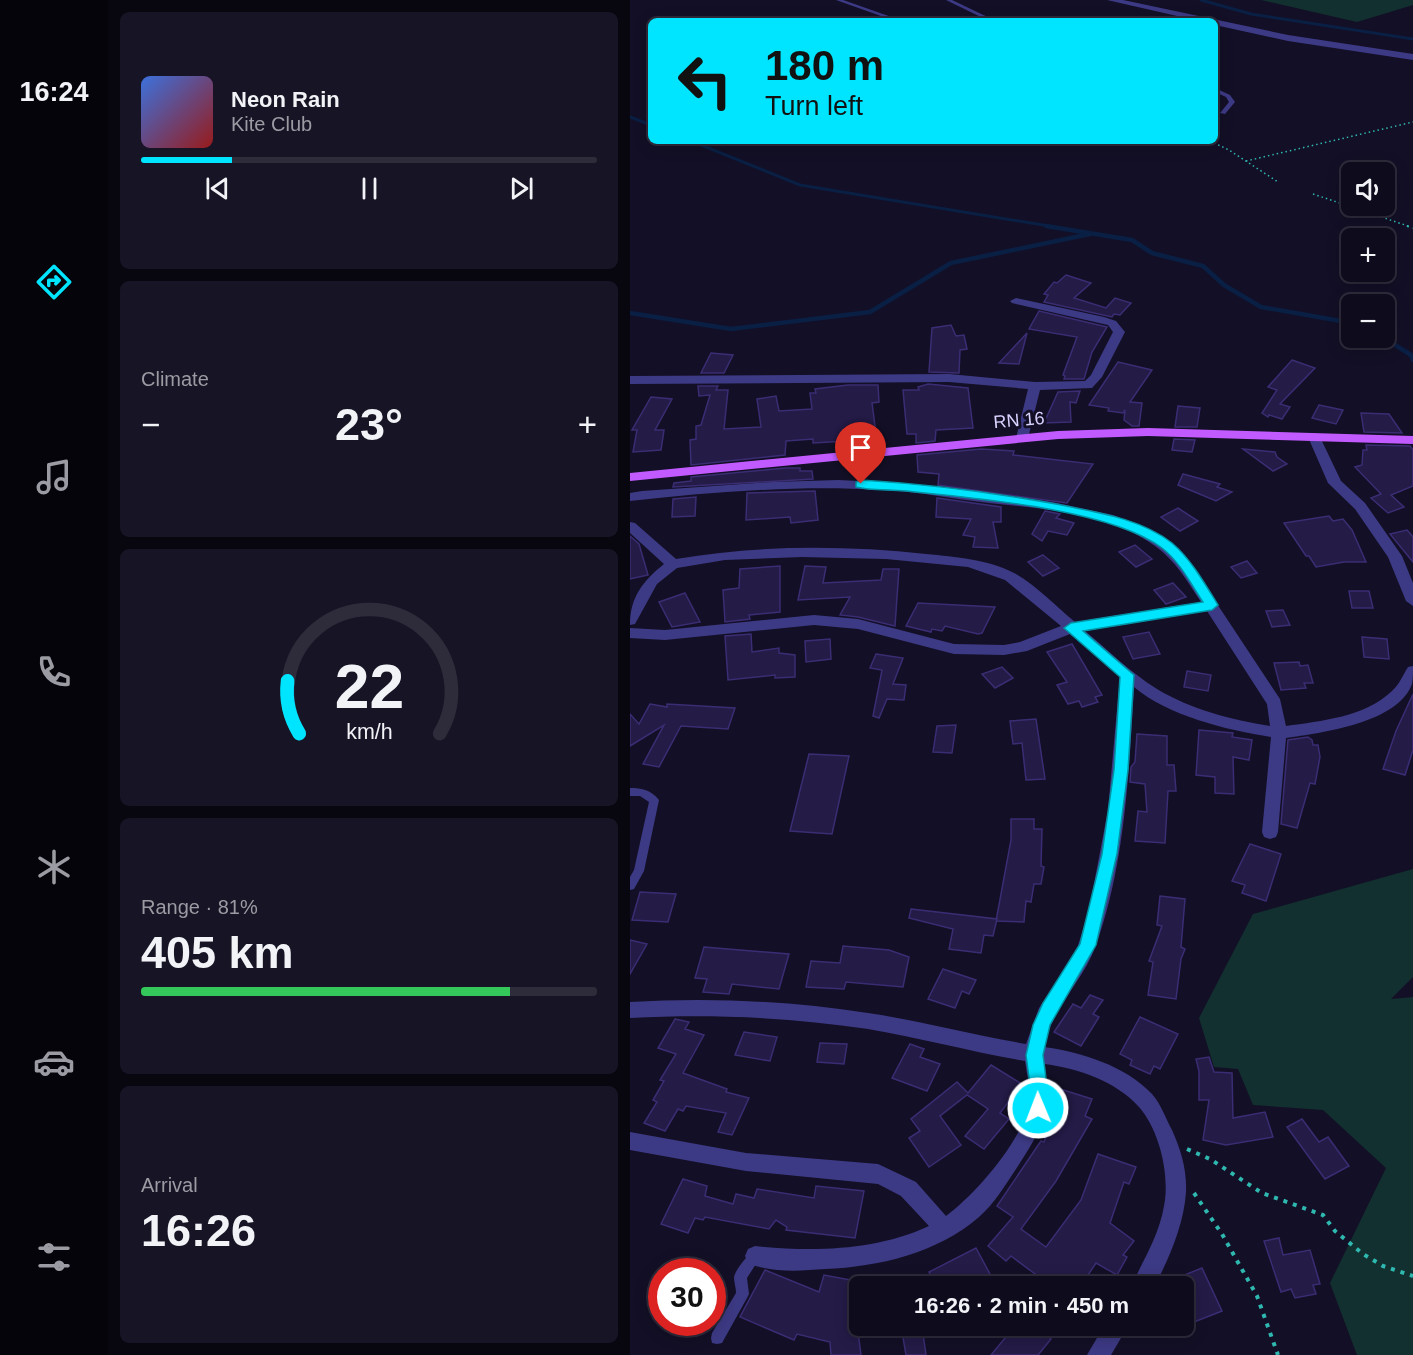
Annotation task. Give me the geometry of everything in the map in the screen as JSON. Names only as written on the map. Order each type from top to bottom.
[{"type":"main road","name":"RN 16","points":[[630,477],[1022,438],[1148,432],[1413,440]]},
{"type":"street","points":[[1111,0],[1198,18]]},
{"type":"street","points":[[1218,22],[1288,38],[1413,57]]},
{"type":"street","points":[[630,380],[949,378],[1035,386],[1088,385],[1096,377],[1119,332],[1112,323],[1016,301]]},
{"type":"street","points":[[1022,438],[1035,386]]},
{"type":"street","points":[[1314,437],[1329,474],[1345,494],[1360,506],[1384,539],[1395,556],[1412,593]]},
{"type":"street","points":[[630,497],[748,488],[861,484],[905,487],[1058,507],[1138,530],[1166,545],[1181,560],[1275,703],[1279,733],[1270,832]]},
{"type":"street","points":[[630,526],[673,564]]},
{"type":"street","points":[[630,620],[652,581],[673,564],[725,555],[802,552],[886,554],[970,563],[1010,577],[1150,692],[1179,707],[1248,728],[1279,733],[1333,725],[1366,715],[1398,695],[1413,671]]},
{"type":"street","points":[[630,633],[665,635],[814,620],[858,624],[954,649],[1004,650],[1022,647],[1071,628],[1212,605]]},
{"type":"street","points":[[754,1256],[783,1261],[827,1260],[905,1247],[969,1212],[990,1189],[1031,1127],[1038,1108],[1038,1078],[1034,1055],[1045,1016],[1088,945],[1113,833],[1121,770],[1127,675]]},
{"type":"street","points":[[630,1010],[674,1006],[803,1012],[917,1028],[1034,1055],[1071,1060],[1119,1080],[1145,1100],[1170,1150],[1178,1187],[1174,1212],[1149,1276]]},
{"type":"street","points":[[630,1142],[757,1163],[879,1174],[898,1181],[914,1191],[943,1228]]},
{"type":"street","points":[[1098,1355],[1110,1336]]},
{"type":"lane","points":[[838,0],[891,18]]},
{"type":"lane","points":[[948,0],[987,18]]},
{"type":"lane","points":[[1218,91],[1228,96],[1232,102],[1223,113]]},
{"type":"lane","points":[[630,792],[642,792],[654,800],[639,871],[630,886]]},
{"type":"lane","points":[[717,1338],[743,1294],[740,1277],[754,1256]]},
{"type":"path","points":[[1246,161],[1413,122]]},
{"type":"path","points":[[1218,143],[1228,146],[1278,182]]},
{"type":"path","points":[[1313,194],[1413,228]]},
{"type":"path","points":[[1170,1150],[1189,1149],[1211,1158],[1244,1184],[1274,1200],[1323,1215],[1327,1223],[1367,1258],[1393,1269],[1406,1270],[1413,1276]]},
{"type":"path","points":[[1178,1187],[1196,1194],[1222,1234],[1257,1296],[1278,1355]]},
{"type":"green space","points":[[1261,0],[1413,0],[1413,5],[1357,22]]},
{"type":"green space","points":[[1413,869],[1413,977],[1391,999],[1413,997],[1413,1355],[1357,1355],[1330,1283],[1386,1168],[1323,1110],[1253,1105],[1238,1069],[1214,1067],[1199,1018],[1253,914]]},
{"type":"building","points":[[1066,275],[1091,283],[1074,298],[1106,308],[1115,298],[1131,303],[1120,315],[1114,314],[1112,317],[1044,302],[1048,295],[1044,294],[1054,282],[1057,283]]},
{"type":"building","points":[[1039,311],[1107,327],[1092,352],[1084,379],[1064,379],[1063,375],[1077,337],[1029,329]]},
{"type":"building","points":[[951,325],[956,336],[964,335],[967,349],[960,350],[959,373],[929,372],[932,328]]},
{"type":"building","points":[[1027,333],[1019,364],[999,363]]},
{"type":"building","points":[[711,353],[733,355],[724,373],[701,373]]},
{"type":"building","points":[[1292,360],[1315,368],[1280,404],[1290,407],[1282,419],[1269,415],[1268,417],[1262,413],[1277,390],[1268,387]]},
{"type":"building","points":[[1118,362],[1152,370],[1130,402],[1142,403],[1139,426],[1132,426],[1124,420],[1125,410],[1123,413],[1108,411],[1109,408],[1089,405]]},
{"type":"building","points":[[928,384],[968,388],[973,428],[936,430],[935,441],[916,443],[916,434],[907,434],[903,390],[919,390],[918,387]]},
{"type":"building","points":[[848,385],[878,385],[879,402],[872,403],[877,441],[847,444],[847,441],[813,443],[813,439],[786,441],[785,455],[691,465],[690,440],[696,439],[696,426],[701,425],[710,395],[699,396],[698,386],[718,386],[716,390],[728,390],[724,429],[761,427],[757,399],[776,396],[779,411],[812,409],[810,393],[816,393],[815,389]]},
{"type":"building","points":[[1080,391],[1076,403],[1070,402],[1071,422],[1044,423],[1058,392]]},
{"type":"building","points":[[651,397],[672,399],[655,430],[664,430],[661,450],[633,452],[637,430],[632,430]]},
{"type":"building","points":[[1319,405],[1343,410],[1336,424],[1312,418]]},
{"type":"building","points":[[1178,406],[1200,408],[1197,427],[1175,427]]},
{"type":"building","points":[[1361,413],[1389,414],[1402,433],[1364,432]]},
{"type":"building","points":[[1174,439],[1195,440],[1192,452],[1172,450]]},
{"type":"building","points":[[1366,445],[1410,446],[1413,450],[1413,486],[1391,495],[1404,507],[1388,513],[1371,498],[1381,494],[1355,467],[1362,465],[1363,450],[1367,450]]},
{"type":"building","points":[[981,449],[1014,451],[1013,455],[1093,464],[1067,503],[938,485],[939,474],[918,472],[917,455]]},
{"type":"building","points":[[1243,449],[1275,452],[1277,457],[1287,464],[1273,471]]},
{"type":"building","points":[[785,468],[812,471],[813,479],[673,487],[674,483],[691,481],[691,477]]},
{"type":"building","points":[[1183,474],[1220,484],[1217,487],[1232,492],[1216,501],[1178,485]]},
{"type":"building","points":[[815,491],[818,520],[791,523],[790,517],[746,520],[747,493]]},
{"type":"building","points":[[696,497],[695,516],[672,517],[673,499]]},
{"type":"building","points":[[937,498],[1001,507],[1001,522],[993,522],[998,548],[973,547],[975,537],[963,535],[971,519],[936,517]]},
{"type":"building","points":[[1178,508],[1198,521],[1180,531],[1161,517]]},
{"type":"building","points":[[1045,511],[1060,514],[1056,518],[1074,523],[1067,535],[1048,531],[1042,541],[1032,534]]},
{"type":"building","points":[[1329,516],[1333,521],[1343,519],[1352,530],[1366,562],[1344,562],[1316,567],[1284,523]]},
{"type":"building","points":[[1407,530],[1413,537],[1413,562],[1390,534]]},
{"type":"building","points":[[630,536],[639,544],[648,575],[630,579]]},
{"type":"building","points":[[1135,545],[1152,559],[1136,567],[1119,552]]},
{"type":"building","points":[[1043,555],[1059,568],[1043,576],[1028,562]]},
{"type":"building","points":[[1247,561],[1257,573],[1241,578],[1231,567]]},
{"type":"building","points":[[780,566],[780,612],[749,615],[750,619],[725,622],[723,590],[739,588],[740,569]]},
{"type":"building","points":[[805,566],[826,567],[823,583],[881,580],[883,569],[899,569],[895,626],[840,615],[850,597],[798,600]]},
{"type":"building","points":[[1173,583],[1186,597],[1166,604],[1154,590]]},
{"type":"building","points":[[1349,591],[1369,591],[1373,608],[1352,608]]},
{"type":"building","points":[[685,593],[700,622],[672,627],[659,602]]},
{"type":"building","points":[[918,603],[995,607],[982,633],[945,626],[942,631],[932,629],[931,632],[906,626]]},
{"type":"building","points":[[1283,610],[1290,625],[1272,627],[1266,611]]},
{"type":"building","points":[[1149,632],[1160,654],[1133,659],[1123,637]]},
{"type":"building","points":[[751,634],[752,652],[779,648],[779,653],[795,655],[795,677],[775,678],[775,675],[728,680],[725,636]]},
{"type":"building","points":[[1362,637],[1387,639],[1389,659],[1364,657]]},
{"type":"building","points":[[830,639],[831,659],[806,662],[805,641]]},
{"type":"building","points":[[1072,644],[1102,695],[1095,697],[1098,702],[1082,707],[1079,701],[1068,704],[1057,685],[1067,682],[1047,652]]},
{"type":"building","points":[[876,654],[903,658],[893,684],[906,685],[904,700],[887,699],[879,718],[873,716],[882,670],[870,668]]},
{"type":"building","points":[[1299,662],[1300,666],[1308,665],[1313,683],[1304,683],[1306,688],[1281,690],[1274,663]]},
{"type":"building","points":[[1002,667],[1013,678],[995,688],[982,674]]},
{"type":"building","points":[[1187,671],[1211,675],[1208,691],[1184,687]]},
{"type":"building","points":[[1413,694],[1413,750],[1405,775],[1383,769],[1396,731]]},
{"type":"building","points":[[650,704],[667,707],[667,704],[735,708],[728,729],[681,726],[659,767],[643,764],[664,725],[630,746],[630,714],[639,724]]},
{"type":"building","points":[[1036,719],[1045,779],[1026,780],[1022,743],[1013,744],[1010,721]]},
{"type":"building","points":[[956,725],[952,753],[933,752],[937,726]]},
{"type":"building","points":[[1199,730],[1233,733],[1232,737],[1252,740],[1249,760],[1233,757],[1234,794],[1215,793],[1215,777],[1196,775]]},
{"type":"building","points":[[1137,734],[1167,736],[1167,765],[1174,765],[1176,791],[1168,791],[1165,843],[1135,841],[1138,811],[1147,812],[1145,784],[1130,782],[1131,767],[1135,762]]},
{"type":"building","points":[[1308,737],[1312,740],[1313,745],[1318,745],[1320,757],[1315,784],[1310,783],[1297,828],[1281,824],[1288,740]]},
{"type":"building","points":[[809,754],[849,756],[832,834],[790,831]]},
{"type":"building","points":[[1011,819],[1034,819],[1034,829],[1042,829],[1041,866],[1044,867],[1041,884],[1034,884],[1031,902],[1026,901],[1024,922],[996,921],[1011,840]]},
{"type":"building","points":[[1250,844],[1281,854],[1266,901],[1242,893],[1245,885],[1232,881]]},
{"type":"building","points":[[640,892],[676,894],[668,922],[632,920]]},
{"type":"building","points":[[1160,896],[1185,899],[1181,947],[1185,949],[1181,959],[1176,999],[1148,995],[1153,962],[1149,961],[1162,926],[1157,925]]},
{"type":"building","points":[[911,909],[997,919],[993,936],[984,935],[981,953],[949,949],[953,929],[909,918]]},
{"type":"building","points":[[630,940],[647,944],[630,974]]},
{"type":"building","points":[[843,946],[889,950],[909,957],[903,987],[846,982],[844,989],[806,987],[811,961],[840,963]]},
{"type":"building","points":[[704,947],[789,954],[779,989],[732,984],[729,994],[703,992],[707,979],[695,978]]},
{"type":"building","points":[[943,969],[976,980],[969,994],[962,991],[955,1008],[928,999]]},
{"type":"building","points":[[1090,995],[1103,1000],[1093,1014],[1099,1017],[1081,1046],[1054,1032],[1073,1004],[1081,1008]]},
{"type":"building","points":[[1140,1017],[1178,1034],[1160,1069],[1154,1066],[1150,1074],[1130,1065],[1132,1060],[1120,1054]]},
{"type":"building","points":[[675,1019],[689,1022],[685,1029],[704,1035],[683,1073],[727,1089],[726,1092],[749,1098],[732,1135],[718,1132],[726,1113],[686,1106],[683,1111],[678,1109],[665,1131],[644,1123],[657,1102],[653,1100],[664,1081],[660,1080],[676,1054],[658,1048]]},
{"type":"building","points":[[744,1032],[777,1037],[770,1061],[735,1055]]},
{"type":"building","points":[[820,1043],[847,1044],[844,1064],[817,1062]]},
{"type":"building","points":[[910,1044],[924,1049],[920,1057],[940,1064],[927,1091],[892,1078]]},
{"type":"building","points":[[1209,1057],[1214,1072],[1232,1073],[1233,1118],[1265,1112],[1273,1137],[1226,1145],[1203,1140],[1209,1100],[1199,1100],[1199,1071],[1196,1059]]},
{"type":"building","points":[[991,1065],[1022,1084],[1000,1113],[1009,1119],[984,1149],[965,1136],[988,1109],[967,1095],[940,1116],[961,1145],[929,1167],[909,1138],[920,1131],[911,1119],[957,1082],[968,1093]]},
{"type":"building","points":[[1057,1088],[1092,1099],[1085,1116],[1092,1119],[1056,1181],[1021,1229],[1046,1247],[1081,1200],[1098,1154],[1136,1167],[1129,1184],[1124,1182],[1110,1223],[1134,1241],[1123,1255],[1127,1257],[1117,1275],[1096,1263],[1087,1276],[1034,1276],[1035,1274],[1011,1256],[1006,1261],[988,1246],[1013,1217],[997,1206],[1041,1141],[1044,1142],[1058,1105],[1051,1103]]},
{"type":"building","points":[[1302,1119],[1319,1142],[1328,1137],[1349,1166],[1325,1179],[1287,1127]]},
{"type":"building","points":[[683,1179],[707,1186],[705,1196],[733,1204],[736,1194],[754,1198],[757,1189],[814,1198],[816,1186],[864,1191],[855,1238],[786,1230],[787,1227],[776,1220],[769,1229],[705,1217],[703,1220],[695,1218],[688,1233],[661,1224]]},
{"type":"building","points":[[1279,1238],[1283,1255],[1310,1250],[1320,1284],[1313,1285],[1316,1294],[1295,1298],[1291,1289],[1281,1292],[1264,1241]]},
{"type":"building","points":[[976,1248],[991,1276],[931,1276],[929,1272]]},
{"type":"building","points":[[1202,1268],[1222,1311],[1194,1322],[1194,1276],[1182,1276]]},
{"type":"building","points":[[765,1270],[819,1292],[824,1275],[849,1280],[849,1336],[859,1336],[861,1355],[831,1355],[830,1342],[797,1334],[794,1340],[740,1317]]},
{"type":"building","points":[[903,1336],[923,1336],[926,1355],[906,1355]]},
{"type":"building","points":[[1007,1336],[1047,1336],[1051,1339],[1038,1355],[991,1355]]},
{"type":"waterway","points":[[1201,0],[1251,14],[1413,39]]},
{"type":"waterway","points":[[630,117],[648,124]]},
{"type":"waterway","points":[[698,144],[800,185],[1055,227]]},
{"type":"waterway","points":[[1046,226],[1132,240],[1152,253],[1203,266],[1224,285],[1261,307],[1341,321]]},
{"type":"waterway","points":[[630,313],[731,329],[870,312],[951,263],[1090,234]]},
{"type":"waterway","points":[[1395,345],[1411,355],[1413,360]]},
{"type":"route","points":[[861,484],[1019,501],[1103,517],[1138,530],[1166,545],[1181,560],[1212,605],[1071,628],[1127,675],[1121,770],[1110,854],[1088,945],[1041,1025],[1034,1055],[1038,1078],[1038,1108]]}]
